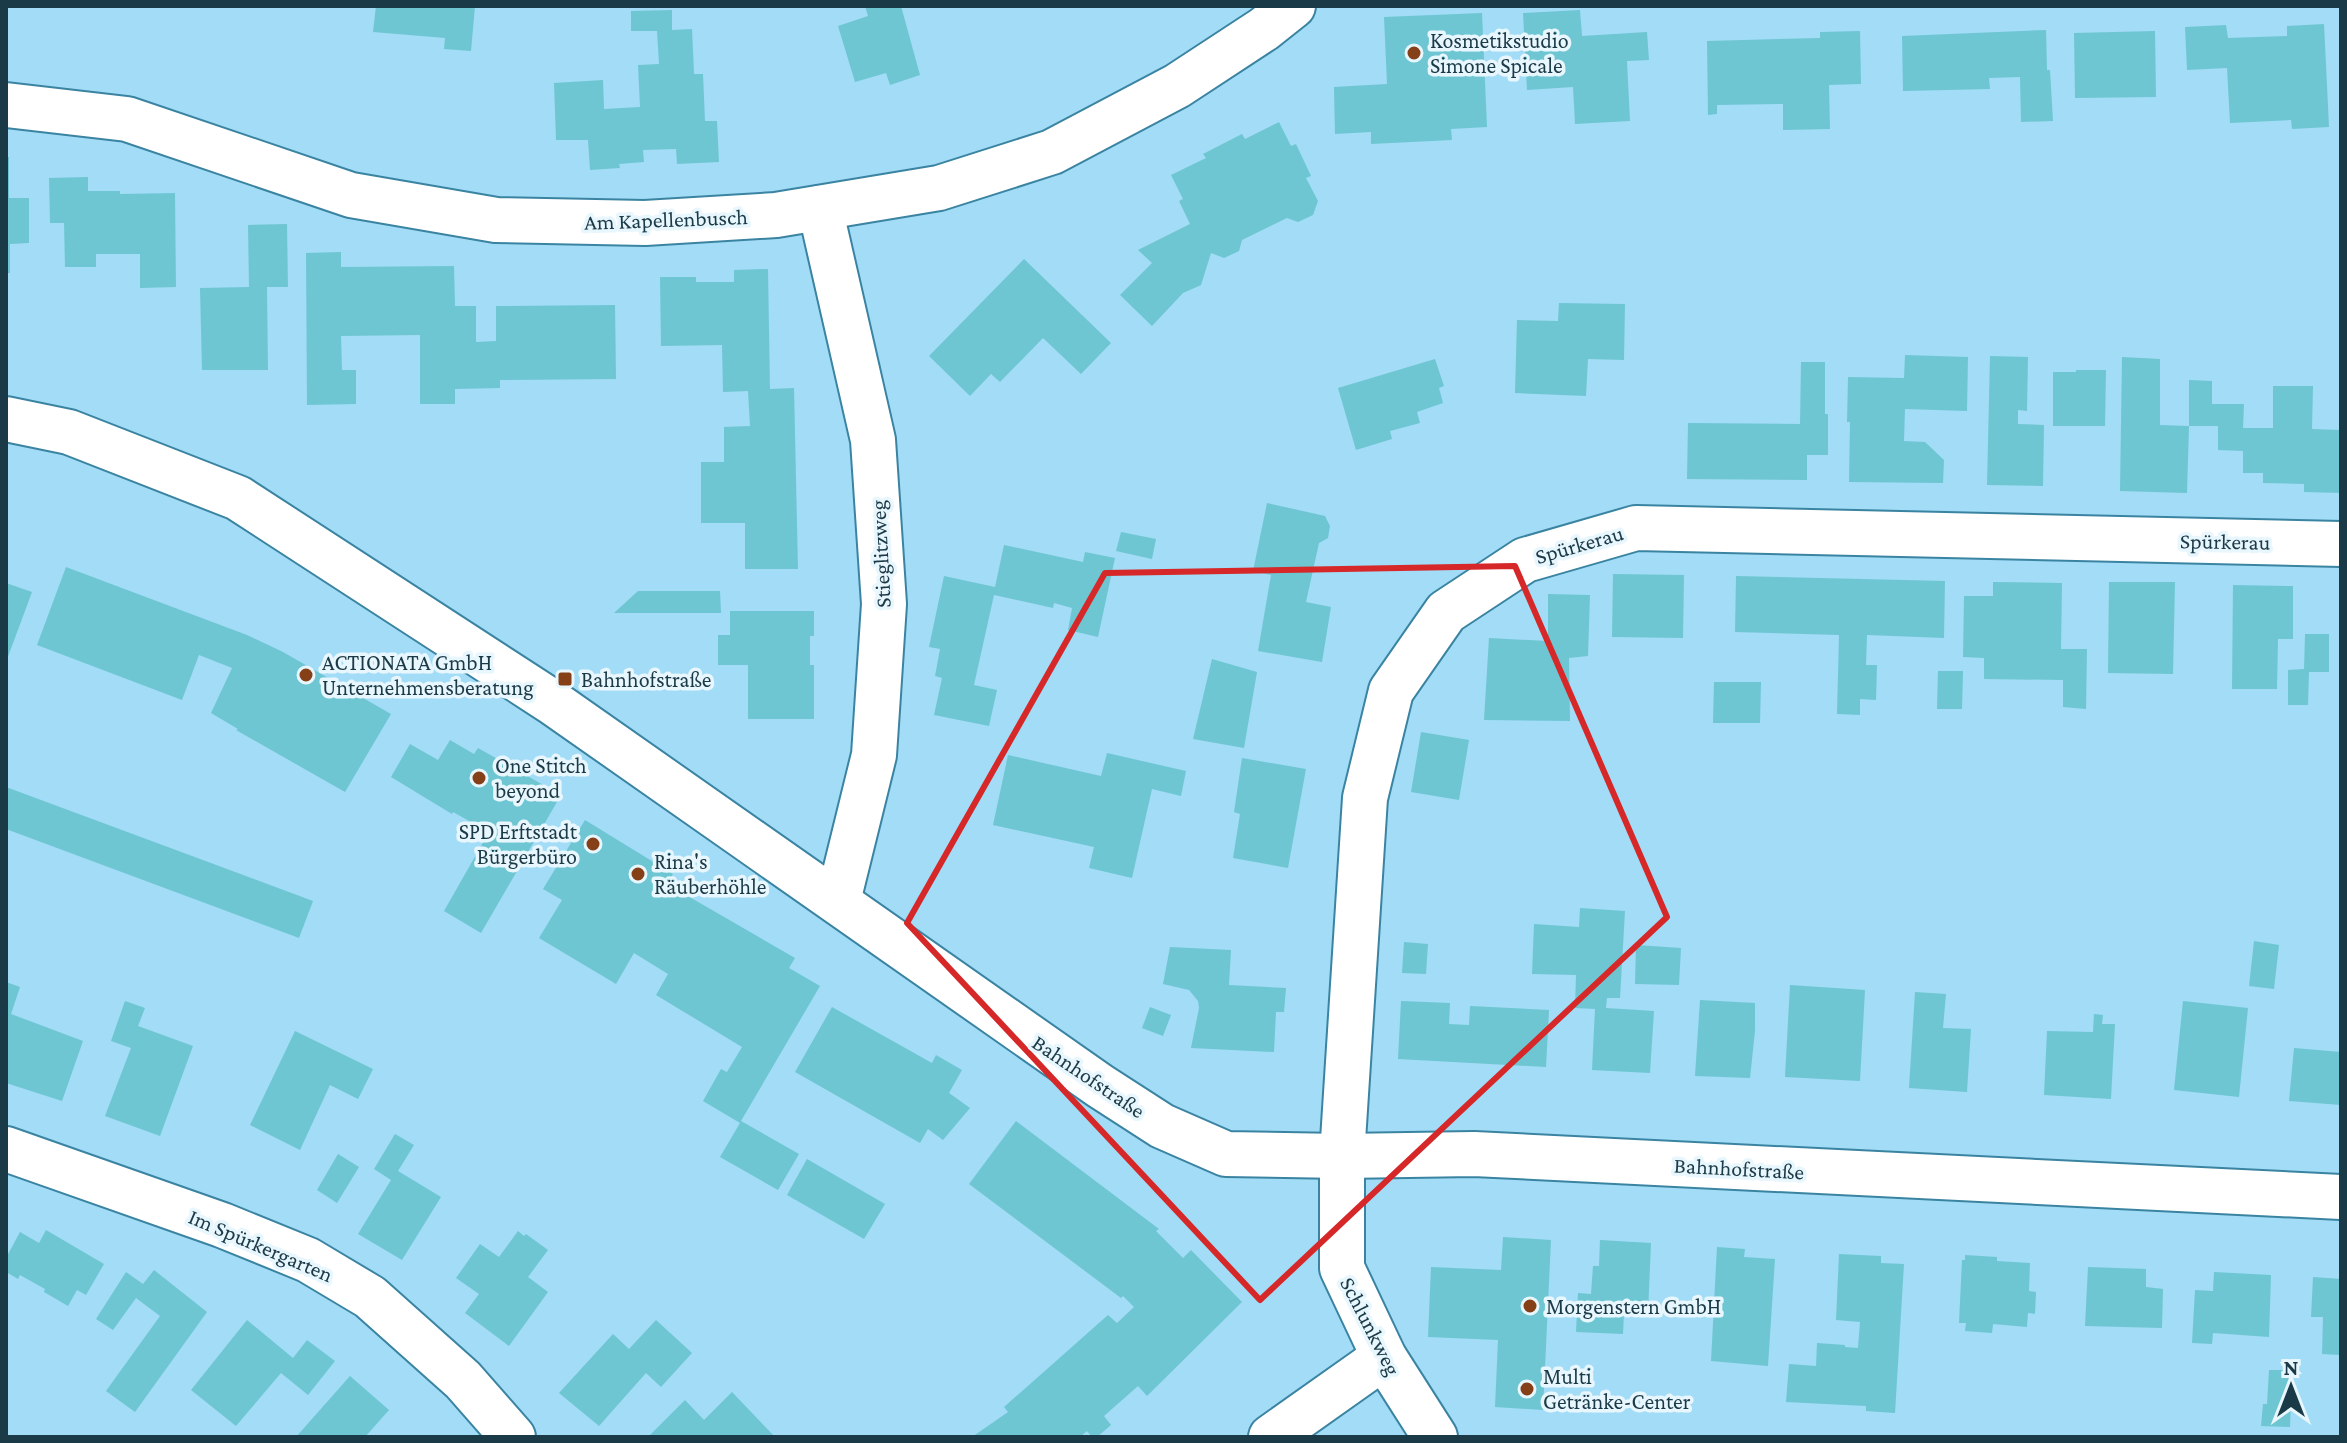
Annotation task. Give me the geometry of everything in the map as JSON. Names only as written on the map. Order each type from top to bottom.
[{"type":"street","name":"Am Kapellenbusch","points":[[6,105],[127,119],[351,195],[496,220],[645,223],[776,215],[939,188],[1052,152],[1177,86],[1264,29],[1293,6]]},
{"type":"street","name":"Stieglitzweg","points":[[820,208],[873,440],[884,604],[874,755],[838,901]]},
{"type":"street","name":"Bahnhofstraße","points":[[6,419],[69,432],[238,498],[552,702],[1100,1086],[1162,1126],[1226,1154],[1474,1154],[2341,1197]]},
{"type":"street","name":"Spürkerau","points":[[1342,1156],[1365,798],[1391,691],[1446,612],[1525,560],[1636,528],[2341,544]]},
{"type":"street","name":"Im Spürkergarten","points":[[6,1149],[222,1225],[308,1260],[370,1297],[463,1380],[513,1437]]},
{"type":"street","name":"Schlunkweg","points":[[1342,1156],[1342,1268],[1384,1357],[1435,1437]]},
{"type":"street","points":[[1271,1437],[1384,1357]]},
{"type":"highlighted area","points":[[1515,566],[1667,917],[1260,1300],[907,923],[1105,573]]},
{"type":"building","points":[[376,6],[475,6],[471,51],[444,49],[445,38],[373,32]]},
{"type":"building","points":[[865,6],[901,6],[920,75],[890,85],[886,73],[855,82],[838,26],[868,16]]},
{"type":"building","points":[[672,10],[672,30],[692,29],[694,74],[703,74],[705,121],[717,121],[719,162],[677,164],[676,149],[643,150],[644,162],[619,164],[620,168],[590,170],[588,140],[556,140],[554,83],[603,80],[604,109],[640,107],[638,65],[659,64],[657,31],[631,31],[631,11]]},
{"type":"building","points":[[1580,10],[1582,36],[1647,32],[1649,60],[1627,61],[1630,121],[1575,124],[1573,87],[1527,90],[1523,13]]},
{"type":"building","points":[[1482,13],[1487,127],[1451,129],[1452,140],[1371,144],[1371,132],[1335,134],[1334,87],[1387,84],[1384,17]]},
{"type":"building","points":[[2324,24],[2329,127],[2292,129],[2291,120],[2230,123],[2227,68],[2187,70],[2185,27],[2226,25],[2228,38],[2287,36],[2287,26]]},
{"type":"building","points":[[2046,30],[2053,121],[2021,122],[2020,77],[1989,78],[1990,89],[1903,91],[1902,36]]},
{"type":"building","points":[[1860,31],[1861,84],[1829,85],[1830,129],[1783,130],[1783,104],[1717,105],[1717,114],[1708,115],[1707,41],[1820,38],[1820,32]]},
{"type":"building","points":[[2155,31],[2156,97],[2075,98],[2074,33]]},
{"type":"building","points":[[1279,122],[1291,146],[1296,144],[1311,176],[1306,178],[1318,201],[1313,215],[1298,222],[1287,218],[1242,240],[1239,251],[1224,258],[1211,253],[1201,285],[1183,293],[1152,326],[1120,295],[1152,263],[1138,250],[1190,224],[1179,201],[1183,199],[1171,175],[1206,158],[1203,154],[1242,134],[1245,139]]},
{"type":"building","points":[[6,157],[9,157],[9,198],[29,198],[29,243],[10,244],[10,273],[6,273]]},
{"type":"building","points":[[88,177],[88,191],[175,193],[176,287],[140,288],[140,254],[96,254],[96,267],[65,267],[64,223],[50,223],[49,178]]},
{"type":"building","points":[[287,224],[288,287],[267,287],[268,370],[202,370],[200,288],[249,287],[248,225]]},
{"type":"building","points":[[341,252],[341,267],[454,266],[455,306],[476,306],[476,342],[496,341],[496,306],[615,305],[616,379],[500,380],[500,388],[455,389],[455,404],[420,404],[420,335],[341,336],[342,370],[356,370],[356,404],[307,405],[306,253]]},
{"type":"building","points":[[1024,259],[1111,343],[1081,374],[1043,338],[1000,382],[991,374],[970,396],[929,356]]},
{"type":"building","points":[[768,269],[770,389],[794,388],[798,569],[745,569],[745,523],[701,523],[701,462],[724,462],[724,427],[750,426],[748,391],[723,392],[722,345],[661,346],[660,277],[696,277],[696,282],[734,282],[734,270]]},
{"type":"building","points":[[1559,303],[1625,304],[1624,360],[1588,359],[1586,396],[1515,393],[1517,320],[1558,321]]},
{"type":"building","points":[[1905,355],[1968,357],[1967,411],[1905,409],[1904,441],[1925,442],[1944,460],[1943,483],[1849,482],[1848,377],[1904,378]]},
{"type":"building","points":[[1990,356],[2028,357],[2027,411],[2018,410],[2018,424],[2044,425],[2043,486],[1987,485]]},
{"type":"building","points":[[2122,357],[2160,359],[2160,425],[2189,426],[2187,493],[2120,491]]},
{"type":"building","points":[[1435,359],[1444,386],[1439,388],[1443,403],[1417,412],[1420,423],[1390,431],[1392,439],[1356,450],[1338,388]]},
{"type":"building","points":[[1801,362],[1825,362],[1825,414],[1828,414],[1828,455],[1807,455],[1807,480],[1687,479],[1688,423],[1800,424]]},
{"type":"building","points":[[2106,370],[2105,426],[2053,426],[2053,372]]},
{"type":"building","points":[[2189,380],[2212,381],[2212,404],[2244,404],[2243,428],[2273,428],[2273,386],[2313,386],[2312,429],[2341,430],[2341,493],[2304,492],[2304,484],[2263,483],[2263,473],[2243,473],[2243,451],[2218,450],[2218,426],[2189,426]]},
{"type":"building","points":[[1267,503],[1325,516],[1330,526],[1328,538],[1319,543],[1306,602],[1331,607],[1322,662],[1258,651],[1271,575],[1253,571]]},
{"type":"building","points":[[1121,532],[1156,539],[1152,559],[1116,551]]},
{"type":"building","points":[[1004,545],[1083,562],[1085,552],[1115,558],[1098,637],[1068,630],[1072,608],[1054,603],[1053,608],[994,595],[974,685],[997,690],[989,726],[934,715],[942,678],[935,676],[940,649],[929,647],[944,576],[995,587]]},
{"type":"building","points":[[66,567],[247,635],[283,652],[391,714],[345,792],[211,713],[232,668],[199,655],[182,700],[37,645]]},
{"type":"building","points":[[1613,574],[1684,575],[1683,638],[1612,637]]},
{"type":"building","points":[[1736,576],[1945,581],[1944,638],[1867,635],[1866,665],[1877,665],[1876,700],[1860,699],[1860,715],[1837,714],[1839,635],[1735,632]]},
{"type":"building","points":[[1993,582],[2062,583],[2061,649],[2087,649],[2086,709],[2063,707],[2063,680],[1984,679],[1984,658],[1963,657],[1964,596],[1993,596]]},
{"type":"building","points":[[2109,582],[2175,582],[2173,674],[2108,673]]},
{"type":"building","points":[[6,583],[32,592],[6,662]]},
{"type":"building","points":[[2233,585],[2293,586],[2293,639],[2278,639],[2277,689],[2232,689]]},
{"type":"building","points":[[638,591],[720,591],[721,613],[614,613]]},
{"type":"building","points":[[1548,594],[1590,595],[1588,656],[1569,658],[1570,721],[1484,720],[1489,638],[1548,641]]},
{"type":"building","points":[[730,611],[814,611],[810,665],[814,665],[814,719],[748,719],[748,665],[718,665],[718,635],[730,635]]},
{"type":"building","points":[[2305,634],[2329,634],[2329,672],[2309,672],[2308,705],[2288,705],[2288,670],[2304,669]]},
{"type":"building","points":[[1212,659],[1257,672],[1244,748],[1193,739]]},
{"type":"building","points":[[1938,671],[1963,671],[1962,709],[1937,709]]},
{"type":"building","points":[[1714,682],[1761,682],[1760,723],[1713,723]]},
{"type":"building","points":[[1421,732],[1469,740],[1459,800],[1411,792]]},
{"type":"building","points":[[450,740],[474,754],[478,748],[561,795],[481,933],[444,911],[489,832],[452,814],[391,777],[410,744],[438,760]]},
{"type":"building","points":[[1107,753],[1186,771],[1181,796],[1152,789],[1132,878],[1089,868],[1094,847],[993,825],[1008,755],[1101,776]]},
{"type":"building","points":[[1242,758],[1306,769],[1288,868],[1233,858],[1240,814],[1234,812]]},
{"type":"building","points":[[6,787],[313,901],[299,938],[6,829]]},
{"type":"building","points":[[585,820],[673,874],[667,884],[795,958],[789,968],[820,986],[741,1121],[799,1154],[778,1190],[720,1157],[740,1123],[703,1101],[721,1069],[727,1072],[742,1047],[656,995],[668,974],[634,953],[616,984],[539,938],[562,900],[543,889]]},
{"type":"building","points":[[1580,908],[1625,911],[1620,998],[1607,998],[1606,1008],[1654,1011],[1650,1073],[1592,1070],[1595,1009],[1575,1008],[1576,975],[1532,974],[1534,924],[1579,927]]},
{"type":"building","points":[[2254,941],[2279,945],[2274,989],[2249,986]]},
{"type":"building","points":[[1404,942],[1428,944],[1426,974],[1402,973]]},
{"type":"building","points":[[1636,945],[1681,948],[1679,985],[1635,984]]},
{"type":"building","points":[[1170,947],[1231,950],[1229,985],[1286,988],[1284,1012],[1276,1012],[1274,1052],[1191,1048],[1198,1001],[1189,990],[1163,984]]},
{"type":"building","points":[[6,982],[20,987],[11,1014],[83,1041],[62,1101],[6,1083]]},
{"type":"building","points":[[1790,985],[1865,990],[1860,1081],[1785,1077]]},
{"type":"building","points":[[1915,992],[1946,994],[1943,1028],[1971,1029],[1967,1092],[1909,1088]]},
{"type":"building","points":[[1700,1000],[1755,1003],[1750,1078],[1695,1076]]},
{"type":"building","points":[[125,1001],[145,1008],[138,1026],[193,1046],[160,1136],[105,1116],[131,1048],[111,1041]]},
{"type":"building","points":[[1401,1001],[1450,1003],[1449,1024],[1469,1025],[1470,1006],[1549,1010],[1546,1067],[1398,1059]]},
{"type":"building","points":[[2183,1001],[2248,1008],[2239,1097],[2174,1090]]},
{"type":"building","points":[[832,1007],[932,1063],[936,1055],[962,1070],[949,1093],[970,1108],[943,1140],[928,1129],[920,1143],[795,1072]]},
{"type":"building","points":[[1150,1007],[1171,1015],[1163,1036],[1142,1028]]},
{"type":"building","points":[[2094,1014],[2103,1015],[2102,1024],[2115,1024],[2111,1099],[2044,1095],[2047,1031],[2093,1032]]},
{"type":"building","points":[[295,1031],[373,1069],[358,1099],[330,1085],[300,1150],[250,1125]]},
{"type":"building","points":[[2294,1048],[2341,1052],[2341,1105],[2289,1101]]},
{"type":"building","points":[[1016,1121],[1159,1229],[1156,1231],[1183,1258],[1191,1250],[1242,1302],[1147,1396],[1138,1386],[1104,1416],[1111,1425],[1097,1437],[1092,1437],[1087,1431],[1080,1437],[972,1437],[1008,1412],[1004,1407],[1108,1315],[1117,1323],[1134,1307],[969,1184]]},
{"type":"building","points":[[395,1134],[414,1145],[398,1171],[441,1197],[402,1260],[358,1234],[391,1180],[374,1169]]},
{"type":"building","points":[[338,1154],[359,1167],[337,1203],[317,1190]]},
{"type":"building","points":[[807,1159],[885,1204],[864,1239],[787,1195]]},
{"type":"building","points":[[46,1230],[104,1264],[86,1295],[77,1290],[68,1306],[20,1275],[18,1279],[6,1272],[6,1258],[20,1232],[39,1243]]},
{"type":"building","points":[[518,1231],[548,1250],[528,1277],[548,1292],[509,1346],[465,1313],[479,1294],[456,1278],[480,1244],[499,1257]]},
{"type":"building","points":[[1503,1237],[1551,1240],[1543,1410],[1495,1407],[1498,1340],[1428,1337],[1431,1267],[1501,1270]]},
{"type":"building","points":[[1600,1240],[1651,1243],[1648,1313],[1624,1312],[1623,1334],[1576,1332],[1578,1293],[1591,1294],[1593,1266],[1599,1266]]},
{"type":"building","points":[[1717,1247],[1745,1249],[1744,1257],[1775,1259],[1768,1366],[1711,1361]]},
{"type":"building","points":[[1839,1254],[1881,1256],[1881,1263],[1904,1264],[1895,1413],[1866,1411],[1866,1406],[1786,1402],[1789,1364],[1816,1366],[1817,1343],[1858,1348],[1860,1322],[1836,1320]]},
{"type":"building","points":[[1965,1255],[2030,1263],[2029,1291],[2036,1292],[2035,1314],[2028,1313],[2027,1327],[1993,1324],[1992,1333],[1965,1331],[1966,1323],[1959,1323],[1962,1260],[1965,1260]]},
{"type":"building","points":[[2088,1267],[2146,1269],[2146,1287],[2163,1289],[2162,1328],[2085,1326]]},
{"type":"building","points":[[154,1270],[207,1312],[135,1412],[106,1391],[160,1316],[136,1298],[113,1330],[96,1319],[126,1272],[143,1284]]},
{"type":"building","points":[[2214,1272],[2271,1275],[2269,1337],[2213,1333],[2212,1344],[2192,1343],[2195,1290],[2213,1291]]},
{"type":"building","points":[[2313,1277],[2341,1279],[2341,1355],[2322,1354],[2323,1317],[2311,1317]]},
{"type":"building","points":[[247,1320],[293,1358],[307,1340],[335,1361],[308,1395],[281,1373],[236,1426],[191,1390]]},
{"type":"building","points":[[656,1320],[692,1353],[661,1387],[646,1373],[599,1426],[559,1393],[613,1334],[629,1349]]},
{"type":"building","points":[[2269,1370],[2292,1370],[2290,1427],[2261,1426],[2263,1404],[2267,1404]]},
{"type":"building","points":[[350,1376],[389,1410],[365,1437],[296,1437]]},
{"type":"building","points":[[732,1392],[775,1437],[648,1437],[685,1400],[704,1420]]},
{"type":"place","name":"Kosmetikstudio Simone Spicale","points":[[1414,53]]},
{"type":"place","name":"ACTIONATA GmbH Unternehmensberatung","points":[[306,675]]},
{"type":"place","name":"Bahnhofstraße","points":[[565,679]]},
{"type":"place","name":"One Stitch beyond","points":[[479,778]]},
{"type":"place","name":"SPD Erftstadt Bürgerbüro","points":[[593,844]]},
{"type":"place","name":"Rina's Räuberhöhle","points":[[638,874]]},
{"type":"place","name":"Morgenstern GmbH","points":[[1530,1306]]},
{"type":"place","name":"Multi Getränke-Center","points":[[1527,1389]]}]
